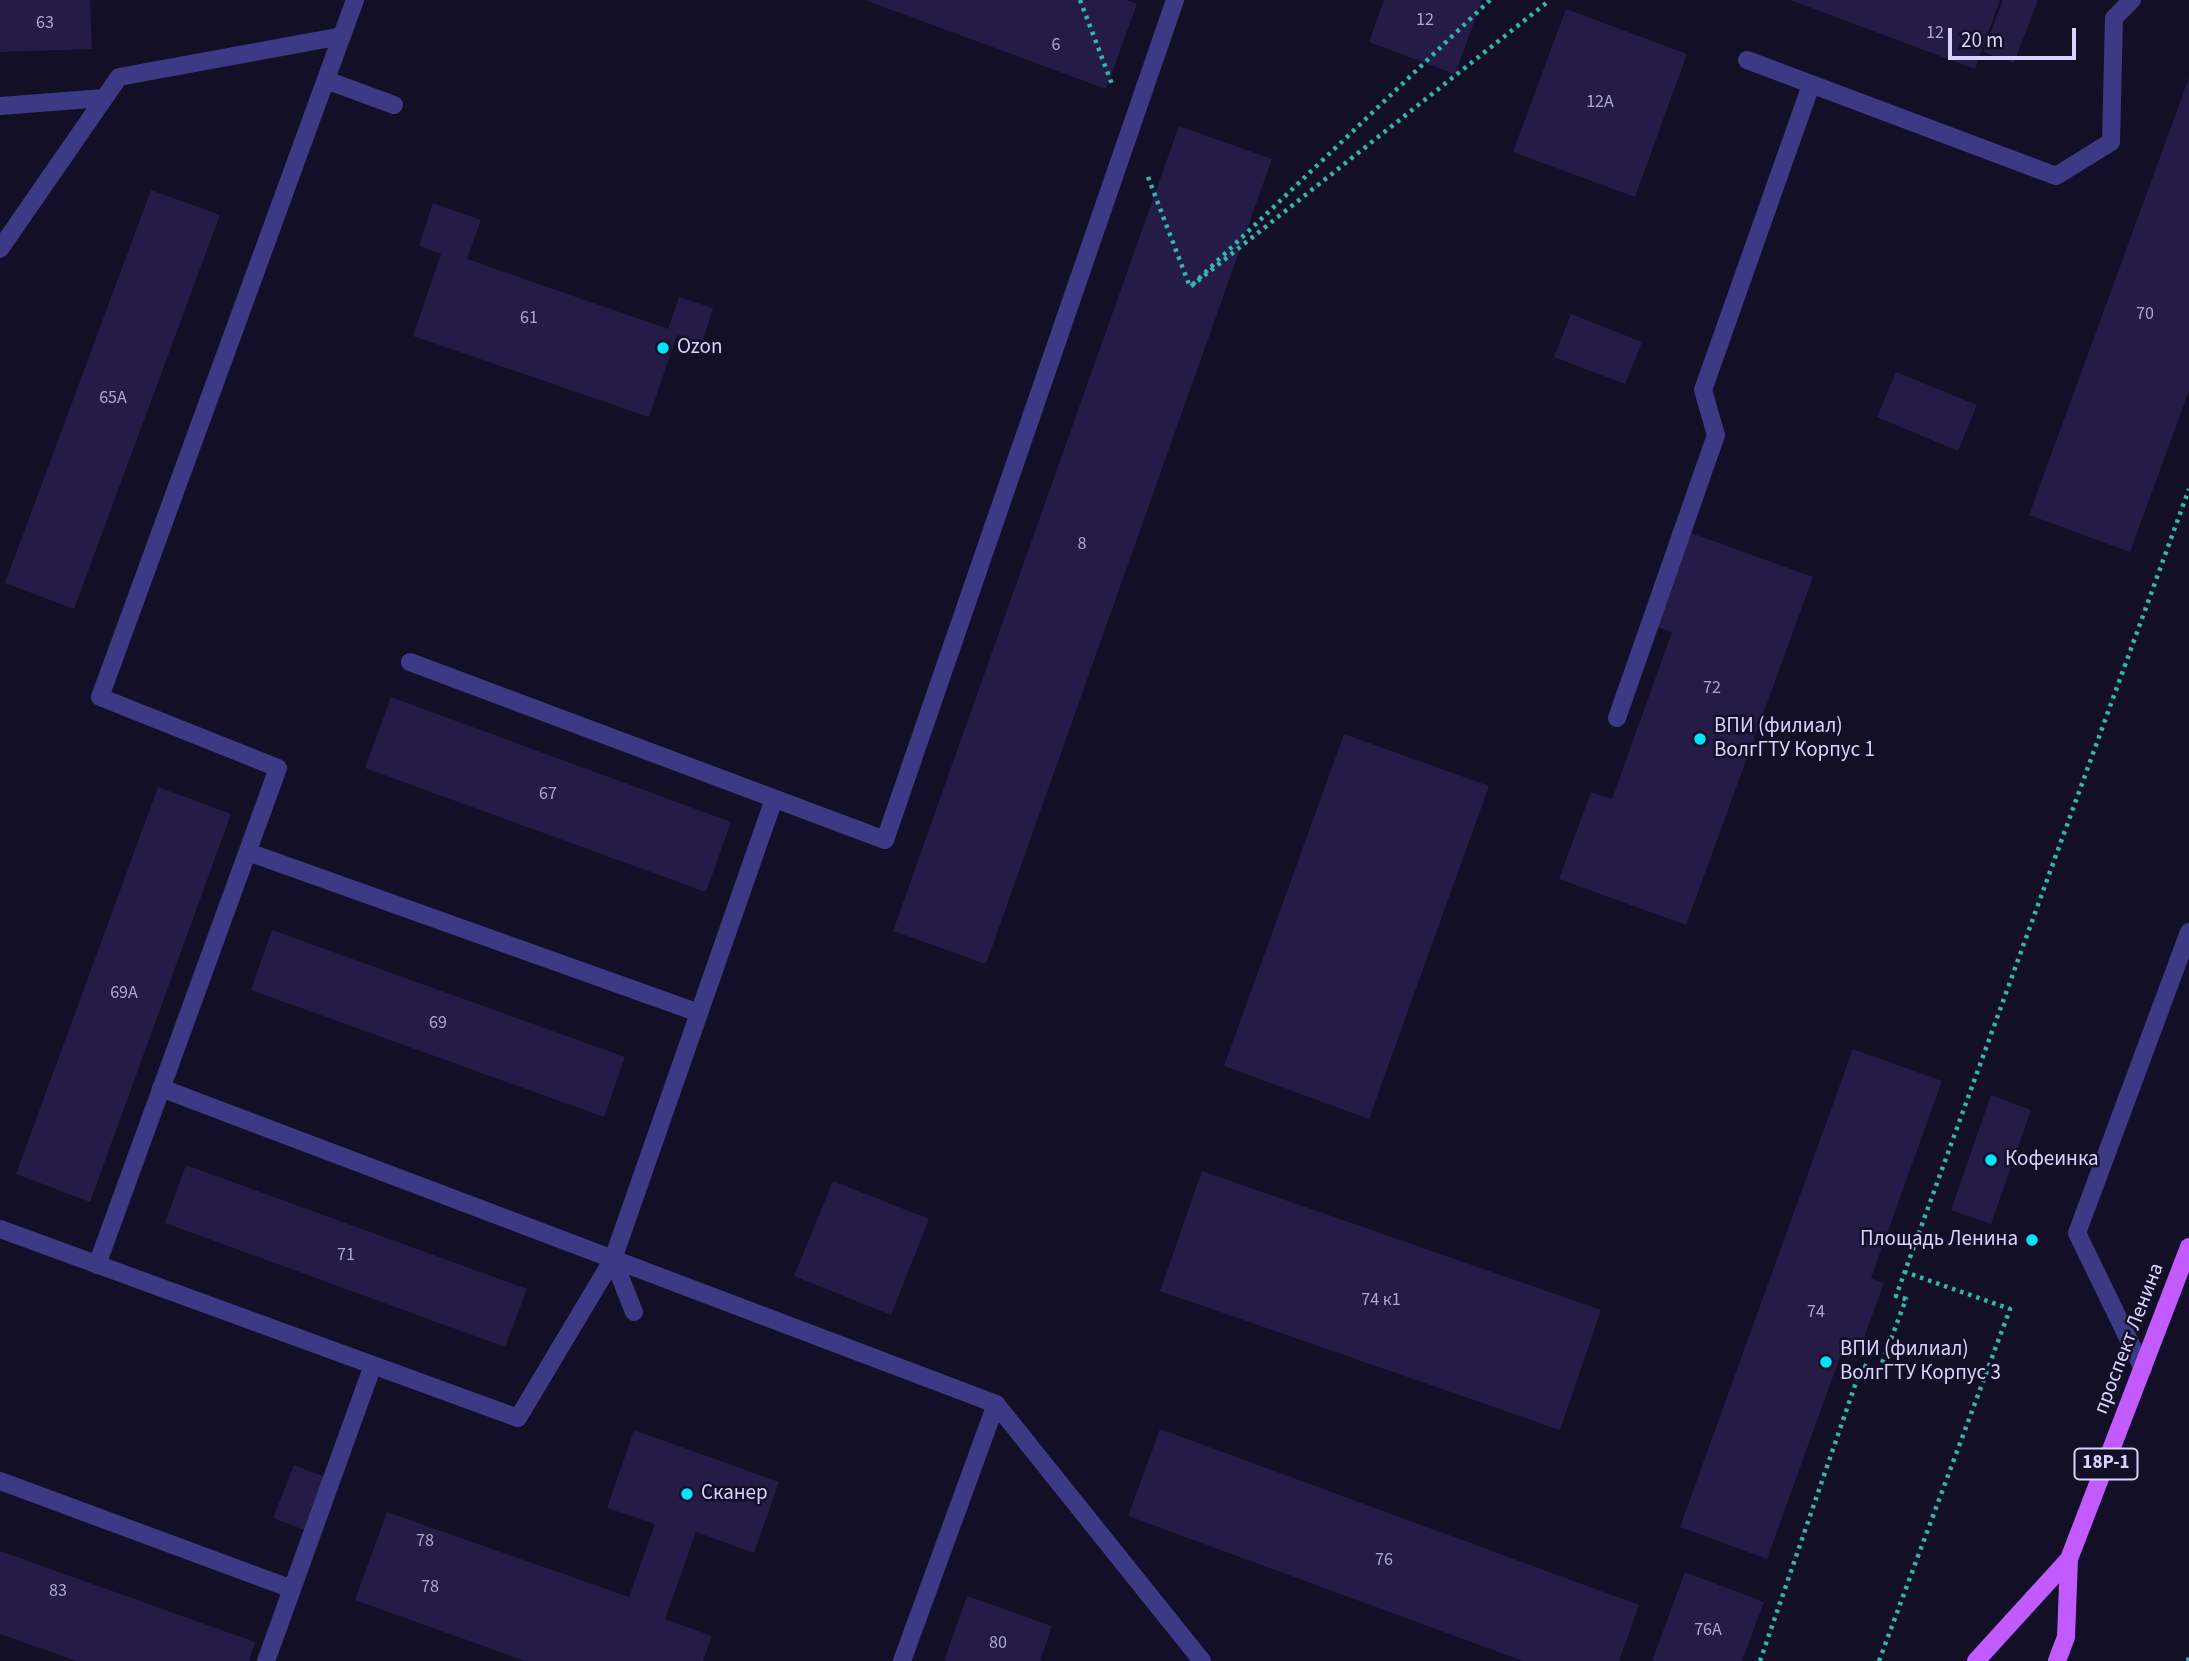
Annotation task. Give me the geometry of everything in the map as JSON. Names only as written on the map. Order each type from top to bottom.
[{"type":"main road","name":"проспект Ленина","points":[[2069,1559],[2188,1251]]},
{"type":"main road","name":"18Р-1","points":[[1976,1661],[2069,1559]]},
{"type":"main road","name":"18Р-1","points":[[2057,1661],[2066,1637],[2069,1559]]},
{"type":"lane","points":[[97,1265],[278,768],[100,697],[355,0]]},
{"type":"lane","points":[[410,662],[885,840],[1175,0]]},
{"type":"lane","points":[[1747,60],[2056,176],[2111,142],[2114,18],[2132,0]]},
{"type":"lane","points":[[0,249],[119,76],[342,36]]},
{"type":"lane","points":[[326,80],[394,105]]},
{"type":"lane","points":[[1617,718],[1716,435],[1703,390],[1811,85]]},
{"type":"lane","points":[[0,106],[104,98]]},
{"type":"lane","points":[[0,1229],[518,1418],[613,1259],[774,799]]},
{"type":"lane","points":[[248,852],[699,1013]]},
{"type":"lane","points":[[2143,1369],[2077,1233],[2189,932]]},
{"type":"lane","points":[[161,1088],[996,1404],[1202,1661]]},
{"type":"lane","points":[[613,1259],[634,1312]]},
{"type":"lane","points":[[266,1661],[373,1366]]},
{"type":"lane","points":[[902,1661],[996,1404]]},
{"type":"lane","points":[[0,1482],[292,1590]]},
{"type":"path","points":[[1490,0],[1190,288],[1550,0]]},
{"type":"path","points":[[1760,1661],[1862,1365],[1879,1371],[1906,1299],[1896,1296],[2189,489]]},
{"type":"path","points":[[1880,1661],[2010,1309],[1905,1272]]},
{"type":"building","points":[[0,0],[90,0],[92,49],[0,52]]},
{"type":"building","points":[[865,0],[1127,0],[1137,4],[1106,89]]},
{"type":"building","points":[[1384,0],[1482,0],[1455,74],[1369,42]]},
{"type":"building","points":[[1790,0],[2000,0],[1975,69]]},
{"type":"building","points":[[2003,0],[2038,0],[2014,63],[1983,52]]},
{"type":"building","points":[[1566,9],[1687,54],[1635,197],[1513,152]]},
{"type":"building","points":[[2189,78],[2189,391],[2130,552],[2029,515]]},
{"type":"building","points":[[1179,126],[1272,159],[986,964],[893,931]]},
{"type":"building","points":[[151,190],[220,215],[74,609],[5,583]]},
{"type":"building","points":[[433,203],[481,220],[467,259],[668,329],[679,297],[713,308],[702,343],[677,335],[649,417],[413,336],[441,254],[419,246]]},
{"type":"building","points":[[1571,314],[1642,342],[1625,384],[1554,357]]},
{"type":"building","points":[[1896,372],[1977,405],[1958,451],[1877,417]]},
{"type":"building","name":"ВПИ (филиал) ВолгГТУ Корпус 1","points":[[1683,530],[1813,577],[1686,925],[1559,879],[1591,792],[1612,799],[1672,632],[1649,624]]},
{"type":"building","points":[[391,697],[731,822],[706,892],[365,768]]},
{"type":"building","points":[[1344,734],[1489,786],[1369,1119],[1224,1066]]},
{"type":"building","points":[[158,787],[231,814],[90,1202],[16,1174]]},
{"type":"building","points":[[272,930],[625,1057],[604,1117],[251,990]]},
{"type":"building","name":"ВПИ (филиал) ВолгГТУ Корпус 3","points":[[1853,1049],[1942,1081],[1871,1278],[1884,1283],[1860,1348],[1845,1343],[1767,1559],[1680,1527]]},
{"type":"building","name":"Кофеинка","points":[[1991,1095],[2031,1110],[1991,1224],[1951,1210]]},
{"type":"building","points":[[186,1165],[527,1289],[505,1347],[165,1223]]},
{"type":"building","points":[[1202,1171],[1601,1310],[1560,1430],[1160,1291]]},
{"type":"building","points":[[833,1181],[929,1219],[891,1315],[794,1276]]},
{"type":"building","points":[[1160,1429],[1639,1605],[1619,1661],[1523,1661],[1128,1516]]},
{"type":"building","points":[[634,1430],[779,1482],[754,1553],[696,1532],[665,1619],[712,1636],[703,1661],[525,1661],[355,1600],[387,1512],[629,1597],[655,1524],[607,1508]]},
{"type":"building","points":[[294,1465],[325,1477],[304,1530],[273,1518]]},
{"type":"building","points":[[0,1551],[255,1642],[249,1661],[77,1661],[0,1634]]},
{"type":"building","points":[[1685,1572],[1764,1602],[1742,1661],[1652,1661]]},
{"type":"building","points":[[967,1596],[1052,1626],[1040,1661],[944,1661]]},
{"type":"place","name":"Ozon","points":[[663,348]]},
{"type":"place","name":"ВПИ (филиал) ВолгГТУ Корпус 1","points":[[1700,739]]},
{"type":"place","name":"Кофеинка","points":[[1991,1160]]},
{"type":"place","name":"Площадь Ленина","points":[[2032,1240]]},
{"type":"place","name":"ВПИ (филиал) ВолгГТУ Корпус 3","points":[[1826,1362]]},
{"type":"place","name":"Сканер","points":[[687,1494]]}]
